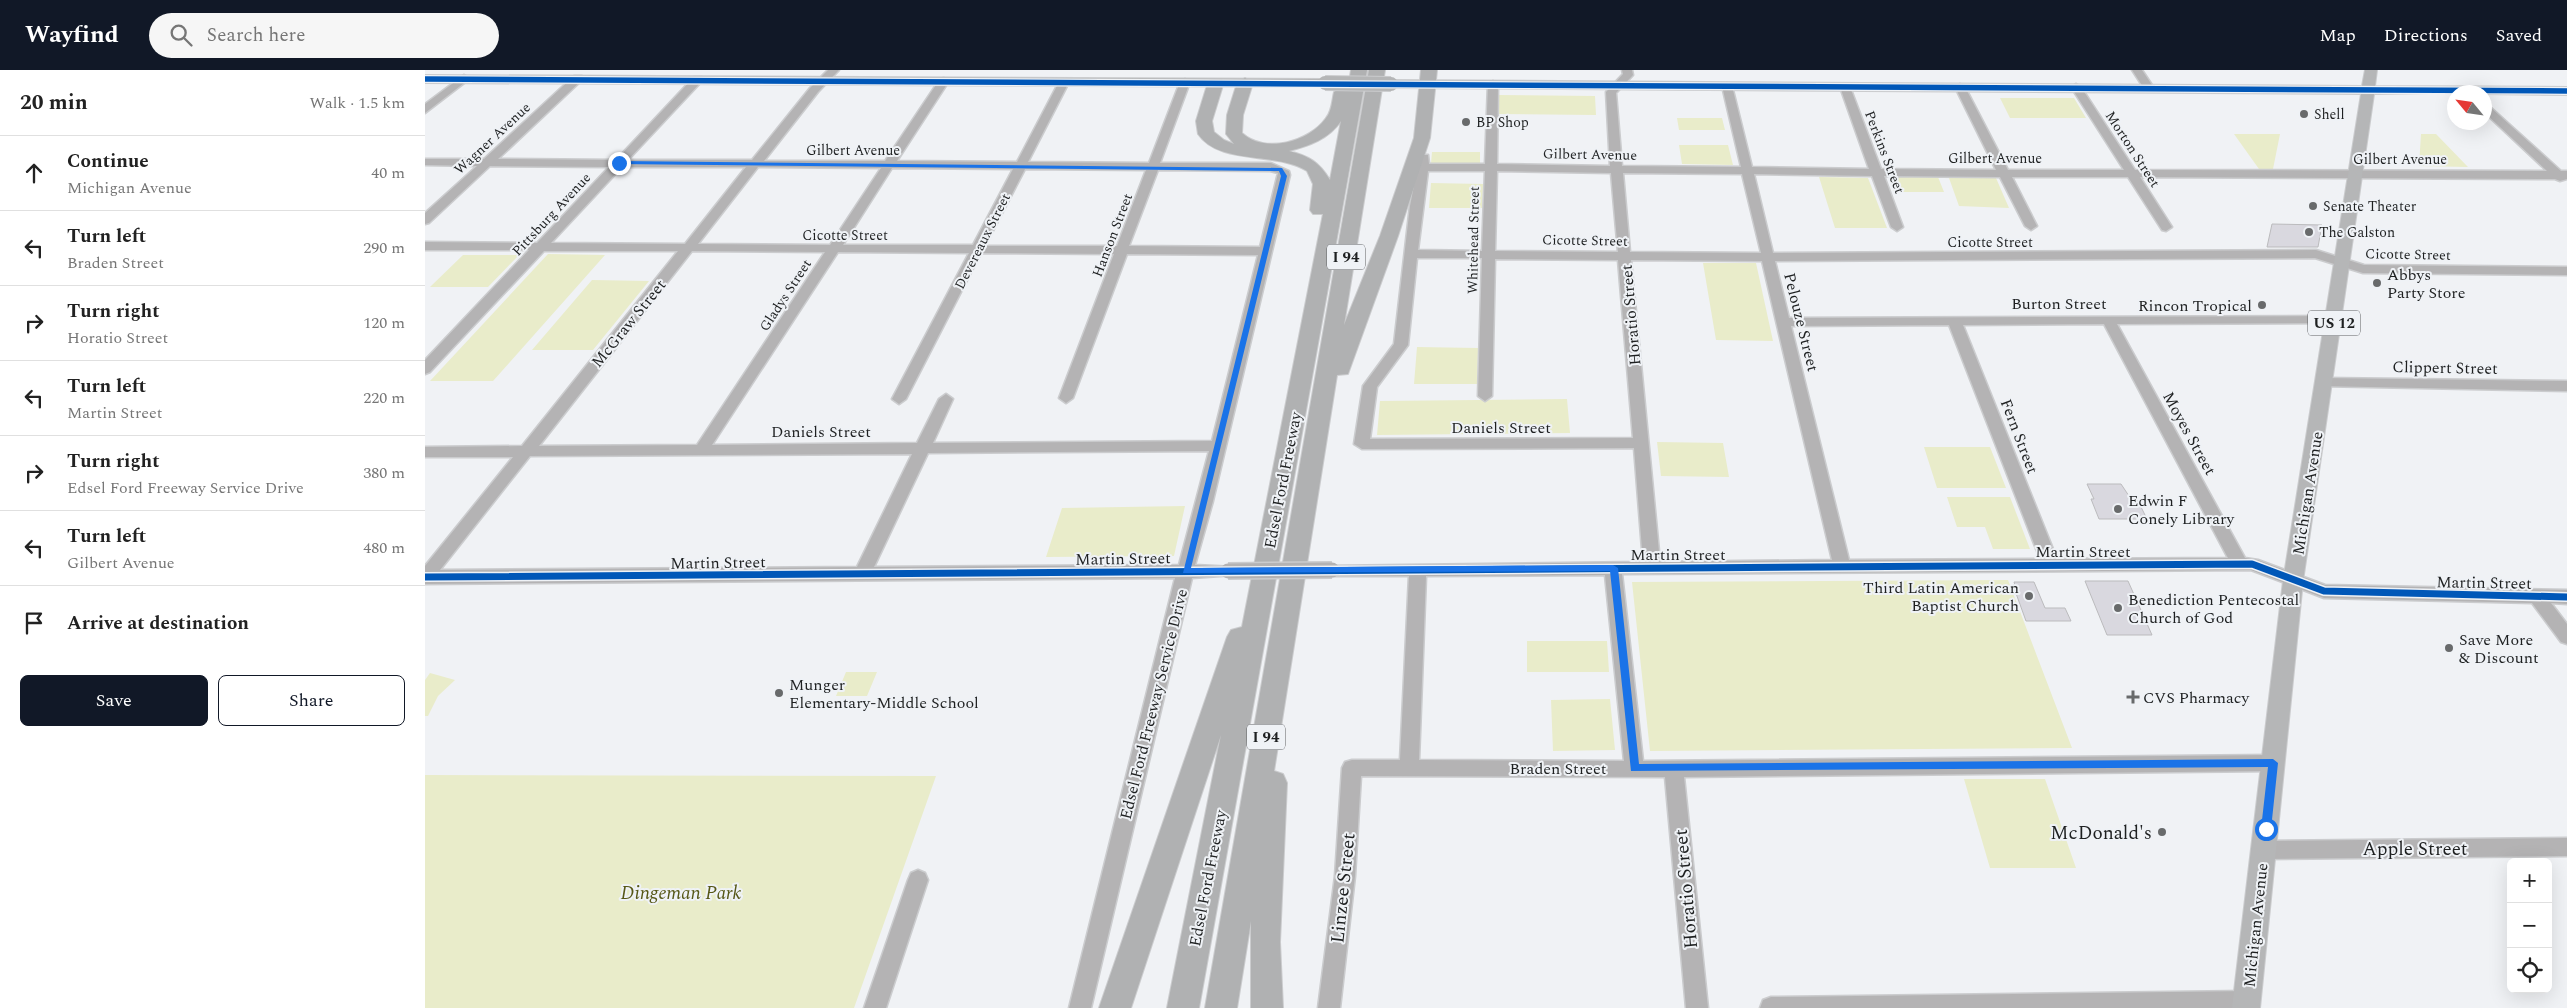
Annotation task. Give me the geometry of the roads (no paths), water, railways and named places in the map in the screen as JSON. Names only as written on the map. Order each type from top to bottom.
[{"type":"highway","points":[[1245,83],[1235,115],[1234,134],[1243,142],[1253,146],[1283,148],[1306,142],[1317,136],[1333,122],[1347,70]]},
{"type":"highway","name":"Edsel Ford Freeway","points":[[1183,1008],[1359,70]]},
{"type":"highway","name":"Edsel Ford Freeway","points":[[1221,1008],[1377,70]]},
{"type":"highway","points":[[1315,445],[1335,391],[1350,337],[1389,236],[1422,138],[1426,79]]},
{"type":"highway","points":[[1216,82],[1204,120],[1205,131],[1209,138],[1220,145],[1237,151],[1275,154],[1300,159],[1313,167],[1321,180],[1317,228],[1301,325],[1304,359]]},
{"type":"highway","points":[[1115,1008],[1210,722],[1248,614],[1261,590]]},
{"type":"highway","points":[[1267,1008],[1265,942],[1270,815],[1277,740],[1289,670],[1287,610]]},
{"type":"main road","name":"Michigan Avenue","points":[[2246,1005],[2293,581],[2371,70]]},
{"type":"main road","points":[[425,79],[578,78],[1325,83],[1426,79],[1493,84],[2447,91]]},
{"type":"main road","points":[[2492,91],[2567,90]]},
{"type":"street","name":"McGraw Street","points":[[425,577],[755,164],[834,70]]},
{"type":"street","name":"Horatio Street","points":[[1627,70],[1628,75],[1611,92],[1612,118],[1652,568]]},
{"type":"street","points":[[2137,70],[2149,88]]},
{"type":"street","points":[[425,110],[464,78]]},
{"type":"street","name":"Wagner Avenue","points":[[425,220],[578,78]]},
{"type":"street","name":"Pittsburg Avenue","points":[[425,369],[698,79]]},
{"type":"street","name":"Gladys Street","points":[[701,450],[944,81]]},
{"type":"street","name":"Devereaux Street","points":[[899,400],[1064,82]]},
{"type":"street","name":"Hanson Street","points":[[1066,398],[1185,82]]},
{"type":"street","name":"Whitehead Street","points":[[1485,396],[1487,254],[1493,84]]},
{"type":"street","name":"Pelouze Street","points":[[1727,86],[1842,566]]},
{"type":"street","name":"Perkins Street","points":[[1845,87],[1897,227]]},
{"type":"street","points":[[1960,87],[2031,226]]},
{"type":"street","name":"Morton Street","points":[[2076,88],[2165,227]]},
{"type":"street","points":[[2492,114],[2562,174],[2567,184]]},
{"type":"street","points":[[1411,254],[1425,146],[1422,138]]},
{"type":"street","name":"Gilbert Avenue","points":[[425,162],[1154,166],[1280,169]]},
{"type":"street","name":"Gilbert Avenue","points":[[1423,167],[2131,174],[2356,174],[2376,172],[2562,174]]},
{"type":"street","name":"Edsel Ford Freeway Service Drive","points":[[1079,1008],[1178,598],[1218,446],[1284,176],[1280,169]]},
{"type":"street","name":"Cicotte Street","points":[[425,246],[832,250],[1265,251]]},
{"type":"street","name":"Cicotte Street","points":[[1411,254],[1768,257],[2316,254],[2363,269],[2567,271]]},
{"type":"street","name":"Daniels Street","points":[[1411,254],[1401,345],[1370,386],[1362,444],[1640,443]]},
{"type":"street","name":"Burton Street","points":[[1784,322],[2334,318]]},
{"type":"street","name":"Moyes Street","points":[[2108,320],[2240,564]]},
{"type":"street","name":"Fern Street","points":[[1954,321],[2051,565]]},
{"type":"street","name":"Clippert Street","points":[[2324,383],[2567,386]]},
{"type":"street","points":[[863,573],[946,398]]},
{"type":"street","name":"Daniels Street","points":[[425,452],[1218,446]]},
{"type":"street","name":"Martin Street","points":[[425,577],[2240,564],[2263,567],[2293,581],[2324,591],[2567,597]]},
{"type":"street","points":[[1613,568],[1634,768]]},
{"type":"street","points":[[1409,769],[1417,569]]},
{"type":"street","points":[[2537,596],[2567,637]]},
{"type":"street","name":"Braden Street","points":[[1352,768],[1674,769],[2273,763]]},
{"type":"street","name":"Linzee Street","points":[[1329,1008],[1345,876],[1352,768]]},
{"type":"street","name":"Horatio Street","points":[[1674,769],[1697,1008]]},
{"type":"street","name":"Apple Street","points":[[2264,850],[2567,847]]},
{"type":"street","points":[[875,1008],[918,880]]},
{"type":"street","points":[[1771,1008],[2246,1005]]},
{"type":"place","name":"Shell","points":[[2304,114]]},
{"type":"place","name":"BP Shop","points":[[1466,122]]},
{"type":"place","name":"Senate Theater","points":[[2313,206]]},
{"type":"place","name":"The Galston","points":[[2309,232]]},
{"type":"place","name":"Abbys Party Store","points":[[2377,283]]},
{"type":"place","name":"Rincon Tropical","points":[[2262,305]]},
{"type":"place","name":"Edwin F Conely Library","points":[[2118,509]]},
{"type":"place","name":"Third Latin American Baptist Church","points":[[2029,596]]},
{"type":"place","name":"Benediction Pentecostal Church of God","points":[[2118,608]]},
{"type":"place","name":"Save More & Discount","points":[[2449,648]]},
{"type":"place","name":"Munger Elementary-Middle School","points":[[779,693]]},
{"type":"place","name":"CVS Pharmacy","points":[[2133,697]]},
{"type":"place","name":"McDonald's","points":[[2162,832]]},
{"type":"park label","name":"Dingeman Park","points":[[681,892]]}]
